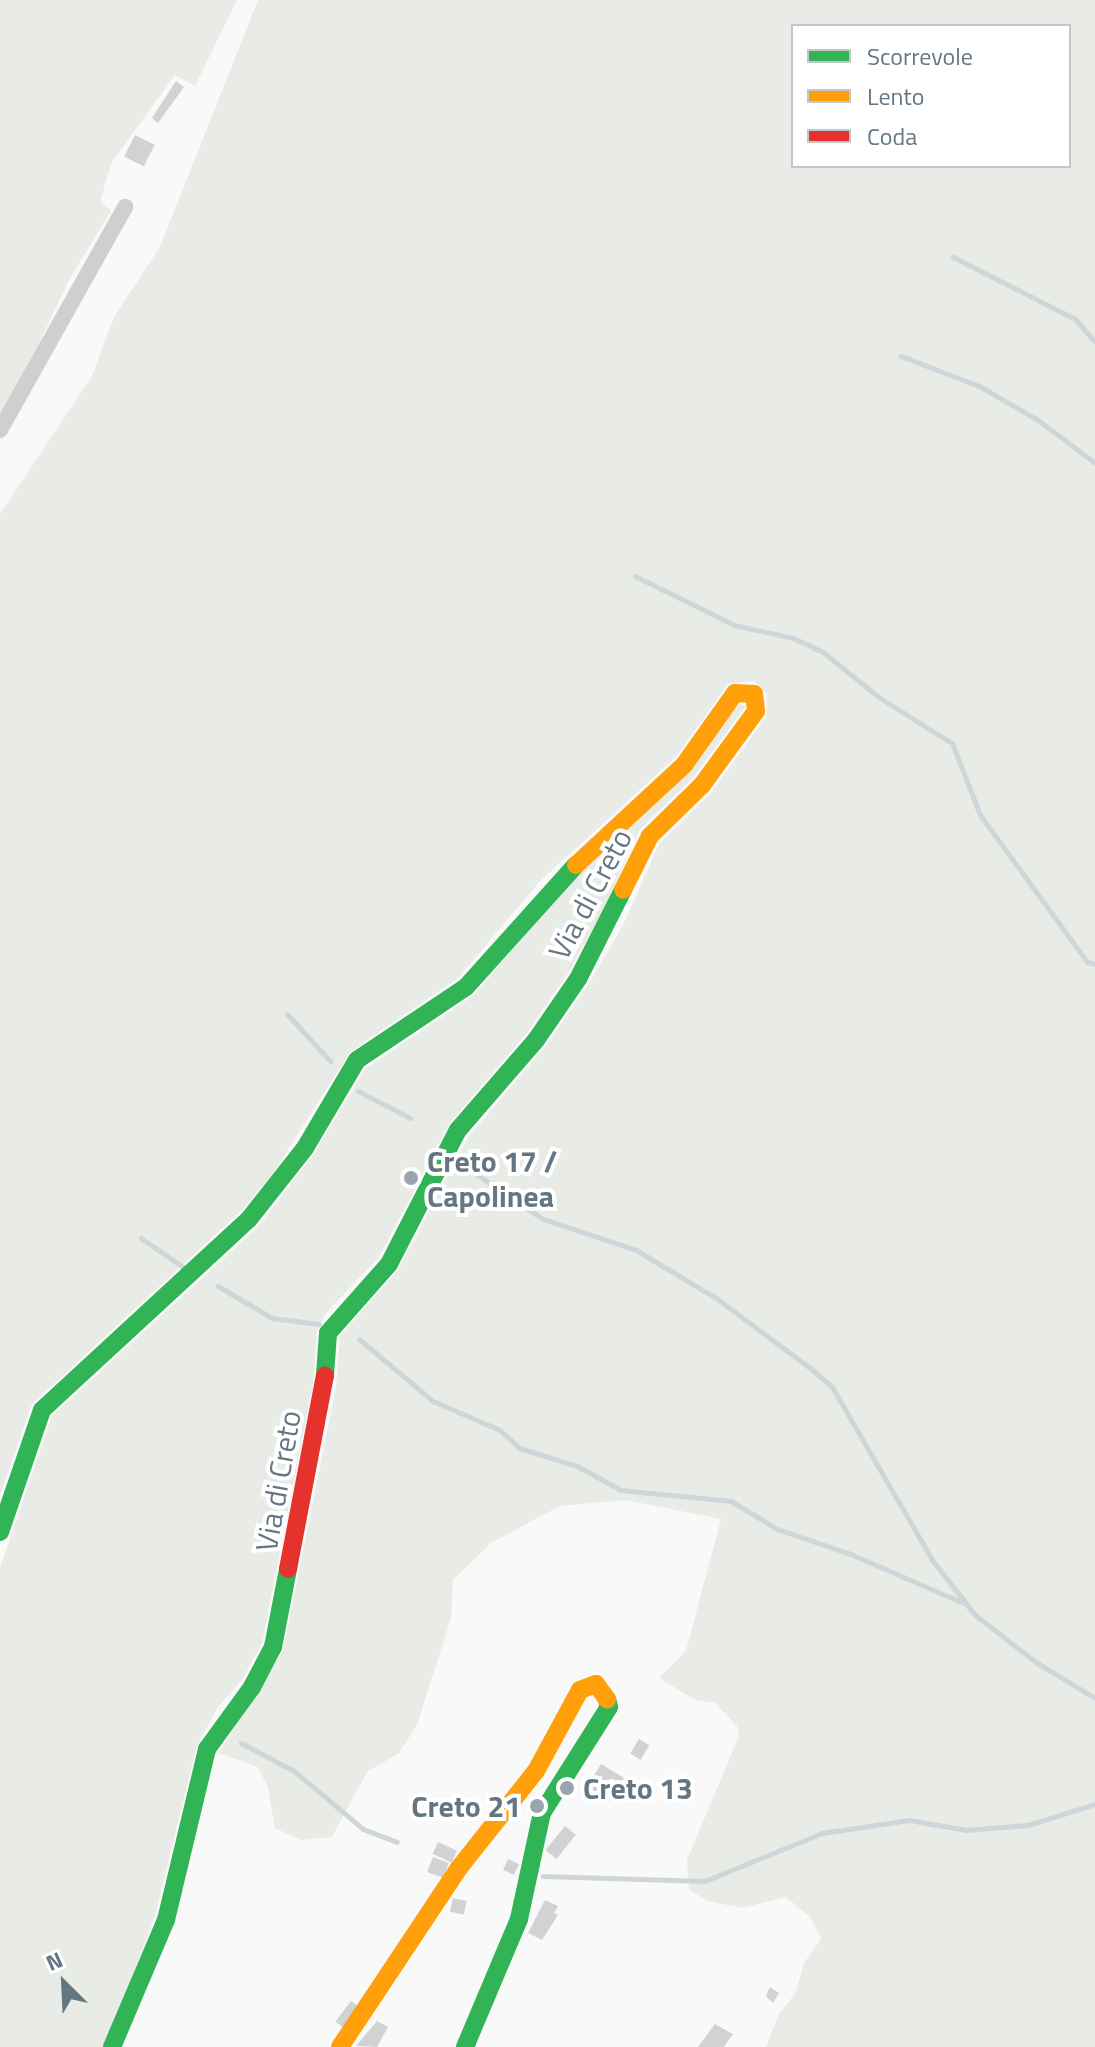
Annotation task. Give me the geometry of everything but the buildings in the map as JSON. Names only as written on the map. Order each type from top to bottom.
[{"type":"main road","name":"Via di Creto","points":[[0,1532],[42,1410],[63,1387],[114,1348],[249,1219],[305,1148],[357,1060],[466,987],[560,877],[684,765],[735,693],[754,694],[756,711],[702,785],[650,836],[613,918],[570,991],[536,1040],[458,1130],[389,1264],[328,1333],[324,1385],[273,1647],[252,1687],[228,1714],[207,1749],[166,1920],[143,1984],[112,2047]]},
{"type":"main road","points":[[340,2047],[459,1868],[536,1771],[580,1690],[596,1684],[606,1691],[609,1707],[542,1813],[526,1866],[519,1919],[465,2047]]},
{"type":"street","points":[[0,430],[125,207]]},
{"type":"shaded area","points":[[0,0],[237,0],[195,86],[175,75],[112,162],[100,201],[111,211],[70,278],[8,409],[0,413]]},
{"type":"shaded area","points":[[258,0],[1095,0],[1095,2047],[766,2047],[778,2016],[796,1992],[804,1963],[821,1939],[811,1918],[786,1897],[742,1908],[708,1901],[689,1890],[687,1860],[739,1736],[737,1726],[715,1703],[695,1700],[659,1678],[686,1651],[721,1519],[626,1500],[560,1506],[491,1543],[453,1580],[451,1618],[417,1725],[399,1753],[367,1772],[332,1837],[301,1840],[275,1828],[268,1788],[258,1767],[218,1753],[283,1651],[336,1387],[340,1336],[398,1270],[468,1137],[545,1047],[588,985],[624,923],[659,844],[711,793],[766,717],[767,693],[754,681],[728,684],[676,757],[541,880],[458,978],[350,1052],[274,1172],[241,1211],[32,1404],[0,1495],[0,514],[92,376],[114,317],[160,247]]},
{"type":"shaded area","points":[[740,704],[746,706],[693,778],[640,829],[602,913],[568,973],[527,1033],[449,1124],[379,1257],[327,1312],[317,1330],[313,1384],[262,1643],[242,1680],[218,1707],[197,1745],[155,1916],[105,2047],[0,2047],[0,1568],[52,1416],[258,1227],[314,1154],[365,1069],[474,995],[558,896]]},
{"type":"waterway","points":[[953,257],[1075,319],[1095,342]]},
{"type":"waterway","points":[[901,356],[979,386],[1038,420],[1095,463]]},
{"type":"waterway","points":[[635,576],[734,625],[793,638],[823,652],[880,698],[952,743],[980,815],[1087,962],[1095,964]]},
{"type":"waterway","points":[[287,1014],[330,1061]]},
{"type":"waterway","points":[[358,1091],[410,1118]]},
{"type":"waterway","points":[[473,1172],[543,1219],[636,1250],[716,1298],[809,1367],[832,1387],[933,1561],[975,1615],[1037,1663],[1095,1698]]},
{"type":"waterway","points":[[141,1238],[183,1267]]},
{"type":"waterway","points":[[218,1286],[272,1318],[319,1324]]},
{"type":"waterway","points":[[359,1339],[433,1401],[500,1430],[519,1448],[577,1466],[621,1490],[731,1501],[777,1529],[848,1553],[966,1604]]},
{"type":"waterway","points":[[241,1743],[294,1771],[363,1829],[397,1842]]},
{"type":"waterway","points":[[543,1876],[705,1881],[822,1833],[909,1820],[966,1830],[1028,1825],[1095,1804]]},
{"type":"traffic: fast","points":[[0,1532],[42,1410],[249,1219],[305,1148],[357,1060],[466,987],[576,865]]},
{"type":"traffic: fast","points":[[325,1375],[328,1333],[389,1264],[458,1130],[536,1040],[578,979],[623,890]]},
{"type":"traffic: fast","points":[[112,2047],[166,1920],[207,1749],[252,1687],[273,1647],[288,1569]]},
{"type":"traffic: fast","points":[[465,2047],[519,1919],[542,1813],[609,1707],[607,1699]]},
{"type":"traffic: slow","points":[[576,865],[684,765],[735,693],[754,694],[756,711],[702,785],[650,836],[623,890]]},
{"type":"traffic: slow","points":[[340,2047],[459,1868],[536,1771],[580,1690],[596,1684],[607,1699]]},
{"type":"traffic: jam","points":[[288,1569],[325,1375]]},
{"type":"place","name":"Creto 17 / Capolinea","points":[[411,1178]]},
{"type":"place","name":"Creto 13","points":[[567,1788]]},
{"type":"place","name":"Creto 21","points":[[537,1806]]}]
